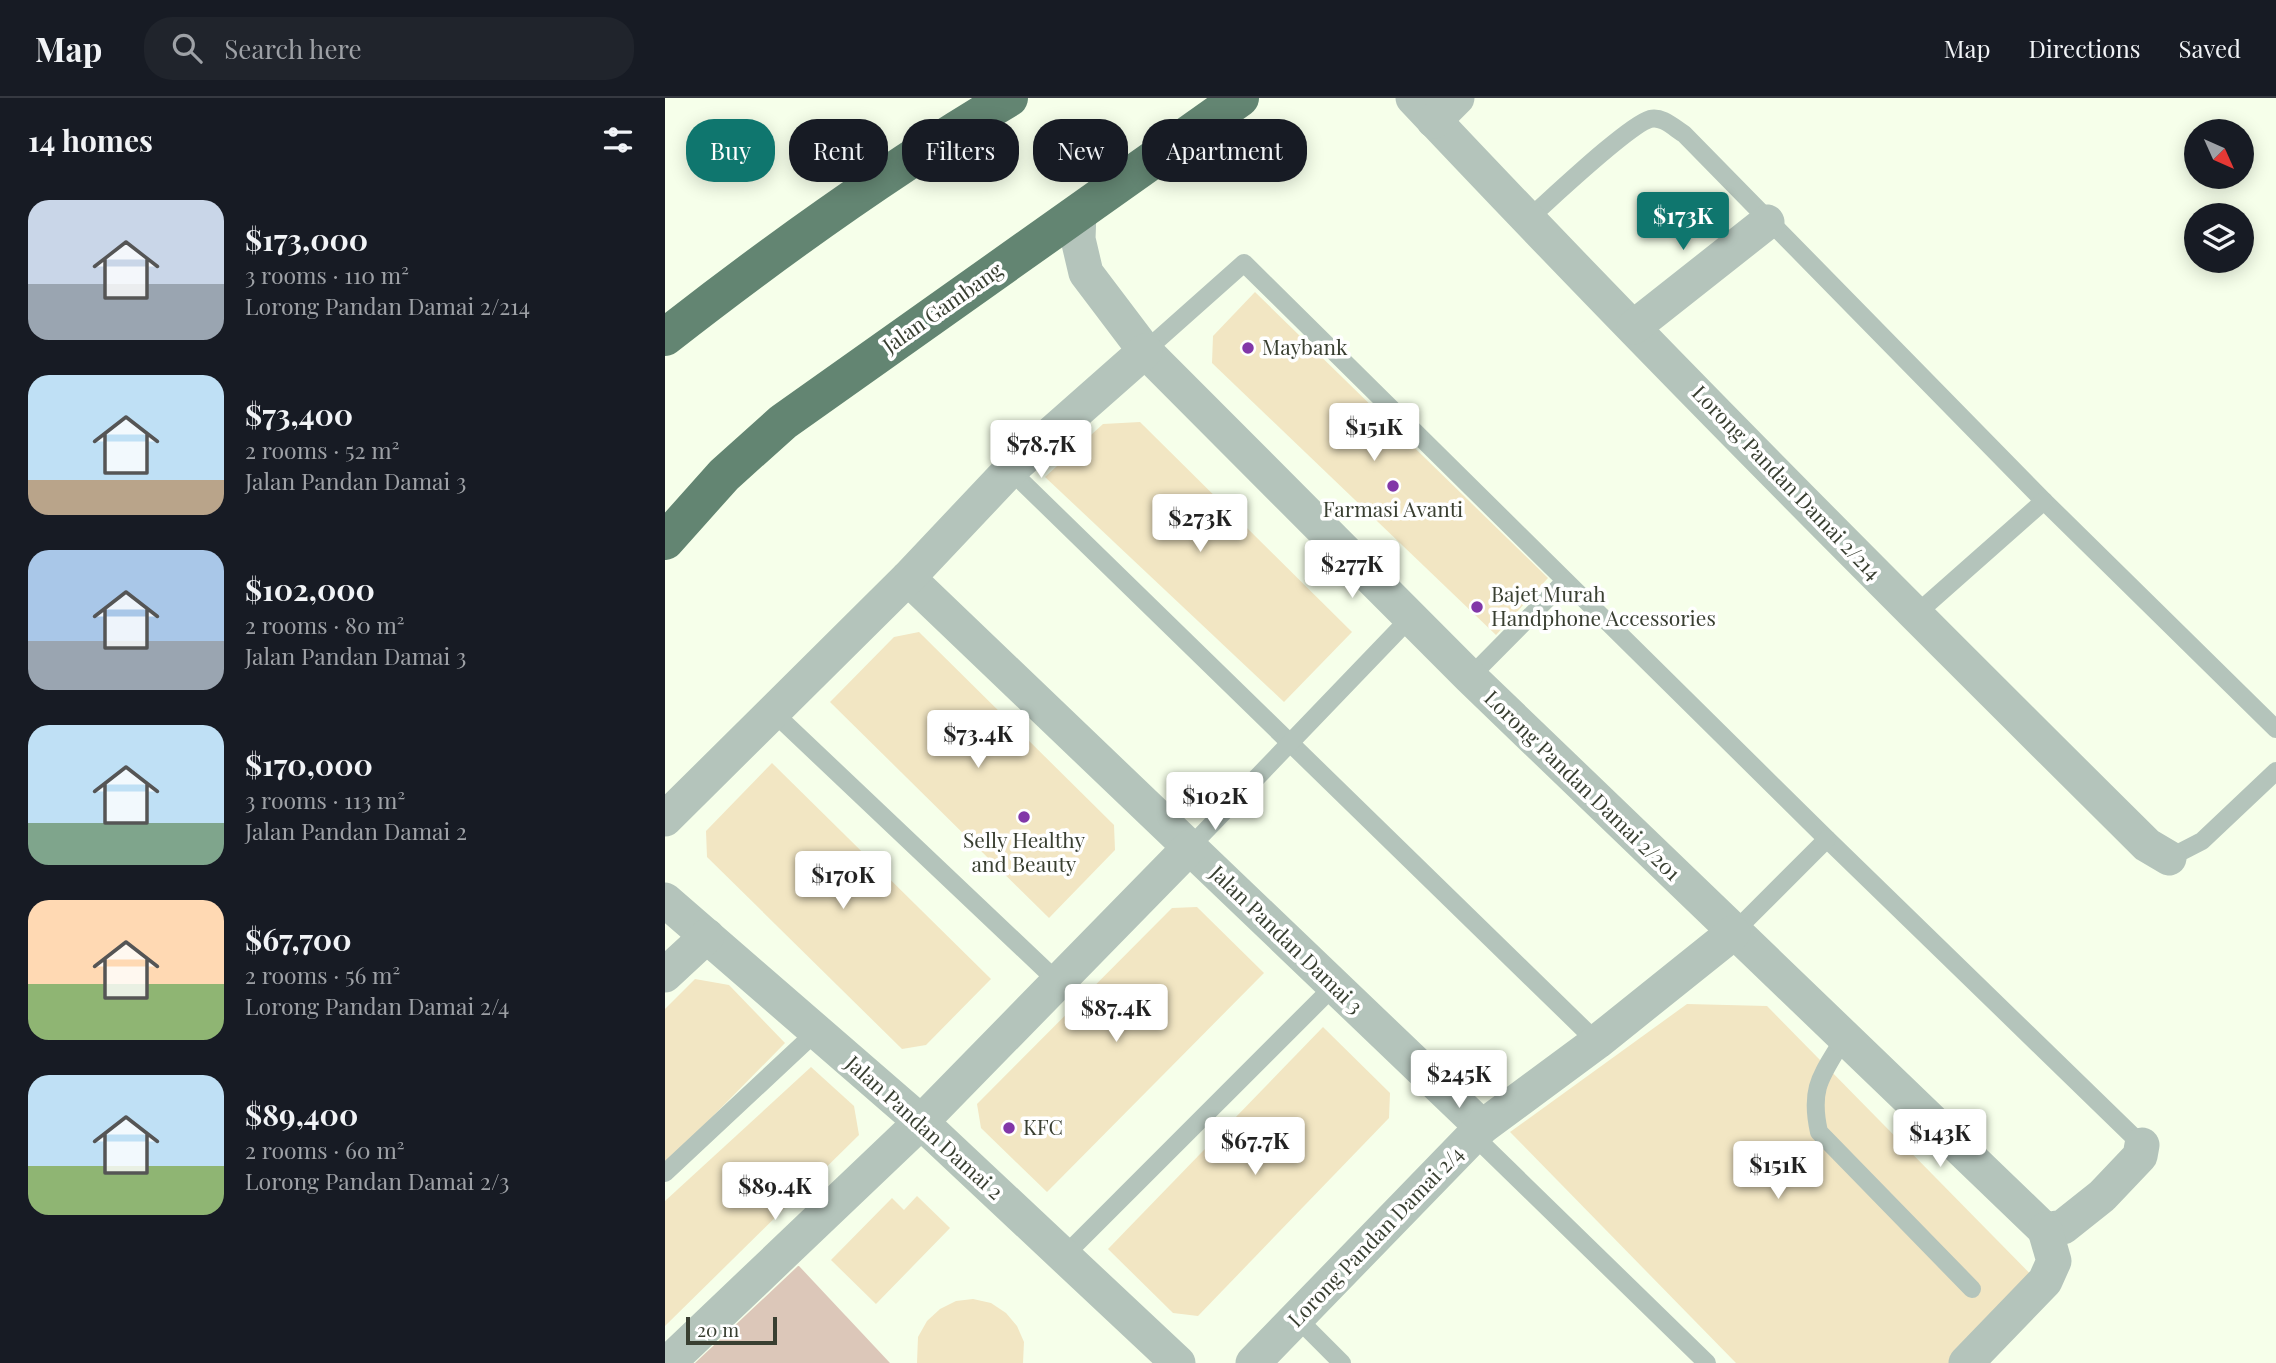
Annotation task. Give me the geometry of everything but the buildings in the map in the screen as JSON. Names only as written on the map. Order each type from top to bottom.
[{"type":"highway","points":[[665,337],[767,257],[946,136],[1010,98]]},
{"type":"highway","name":"Jalan Gambang","points":[[665,541],[724,475],[783,422],[1240,98]]},
{"type":"street","name":"Lorong Pandan Damai 2/214","points":[[1434,106],[1527,220],[1915,615],[2147,845],[2169,858]]},
{"type":"street","name":"Lorong Pandan Damai 2/201","points":[[1079,212],[1078,239],[1086,272],[1145,351],[1409,618],[1733,933],[2045,1230]]},
{"type":"street","points":[[1634,327],[1767,222]]},
{"type":"street","points":[[665,819],[908,578],[1010,470],[1145,351]]},
{"type":"street","name":"Jalan Pandan Damai 3","points":[[908,578],[1334,986],[1478,1131]]},
{"type":"street","points":[[668,1363],[921,1122],[1190,847]]},
{"type":"street","name":"Jalan Pandan Damai 2","points":[[665,900],[921,1122],[1178,1363]]},
{"type":"street","name":"Lorong Pandan Damai 2/4","points":[[1253,1363],[1478,1131],[1597,1042],[1733,933]]},
{"type":"street","points":[[665,975],[707,936]]},
{"type":"street","points":[[1966,1363],[2045,1281],[2054,1261],[2045,1230],[2063,1227],[2102,1196],[2140,1156],[2142,1145]]},
{"type":"lane","points":[[1527,220],[1627,134],[1650,119],[1662,119],[1684,134],[1767,222],[2044,501],[2276,729]]},
{"type":"lane","points":[[1145,351],[1244,263],[1827,839],[2142,1145]]},
{"type":"lane","points":[[1010,470],[1597,1042]]},
{"type":"lane","points":[[1915,615],[2044,501]]},
{"type":"lane","points":[[1470,677],[1565,581]]},
{"type":"lane","points":[[1190,847],[1293,743],[1409,618]]},
{"type":"lane","points":[[773,712],[1058,982]]},
{"type":"lane","points":[[2169,858],[2202,841],[2276,771]]},
{"type":"lane","points":[[1733,933],[1827,839]]},
{"type":"lane","points":[[1063,1257],[1334,986]]},
{"type":"lane","points":[[665,1173],[817,1031]]},
{"type":"lane","points":[[1844,1038],[1820,1079],[1813,1105],[1819,1132],[1972,1289]]},
{"type":"lane","points":[[1478,1131],[1707,1363]]},
{"type":"lane","points":[[1297,1318],[1342,1363]]},
{"type":"shaded area","points":[[798,1266],[890,1363],[695,1363]]},
{"type":"place","name":"Maybank","points":[[1248,348]]},
{"type":"place","name":"Farmasi Avanti","points":[[1393,486]]},
{"type":"place","name":"Bajet Murah Handphone Accessories","points":[[1477,607]]},
{"type":"place","name":"Selly Healthy and Beauty","points":[[1024,817]]},
{"type":"place","name":"KFC","points":[[1009,1128]]}]
